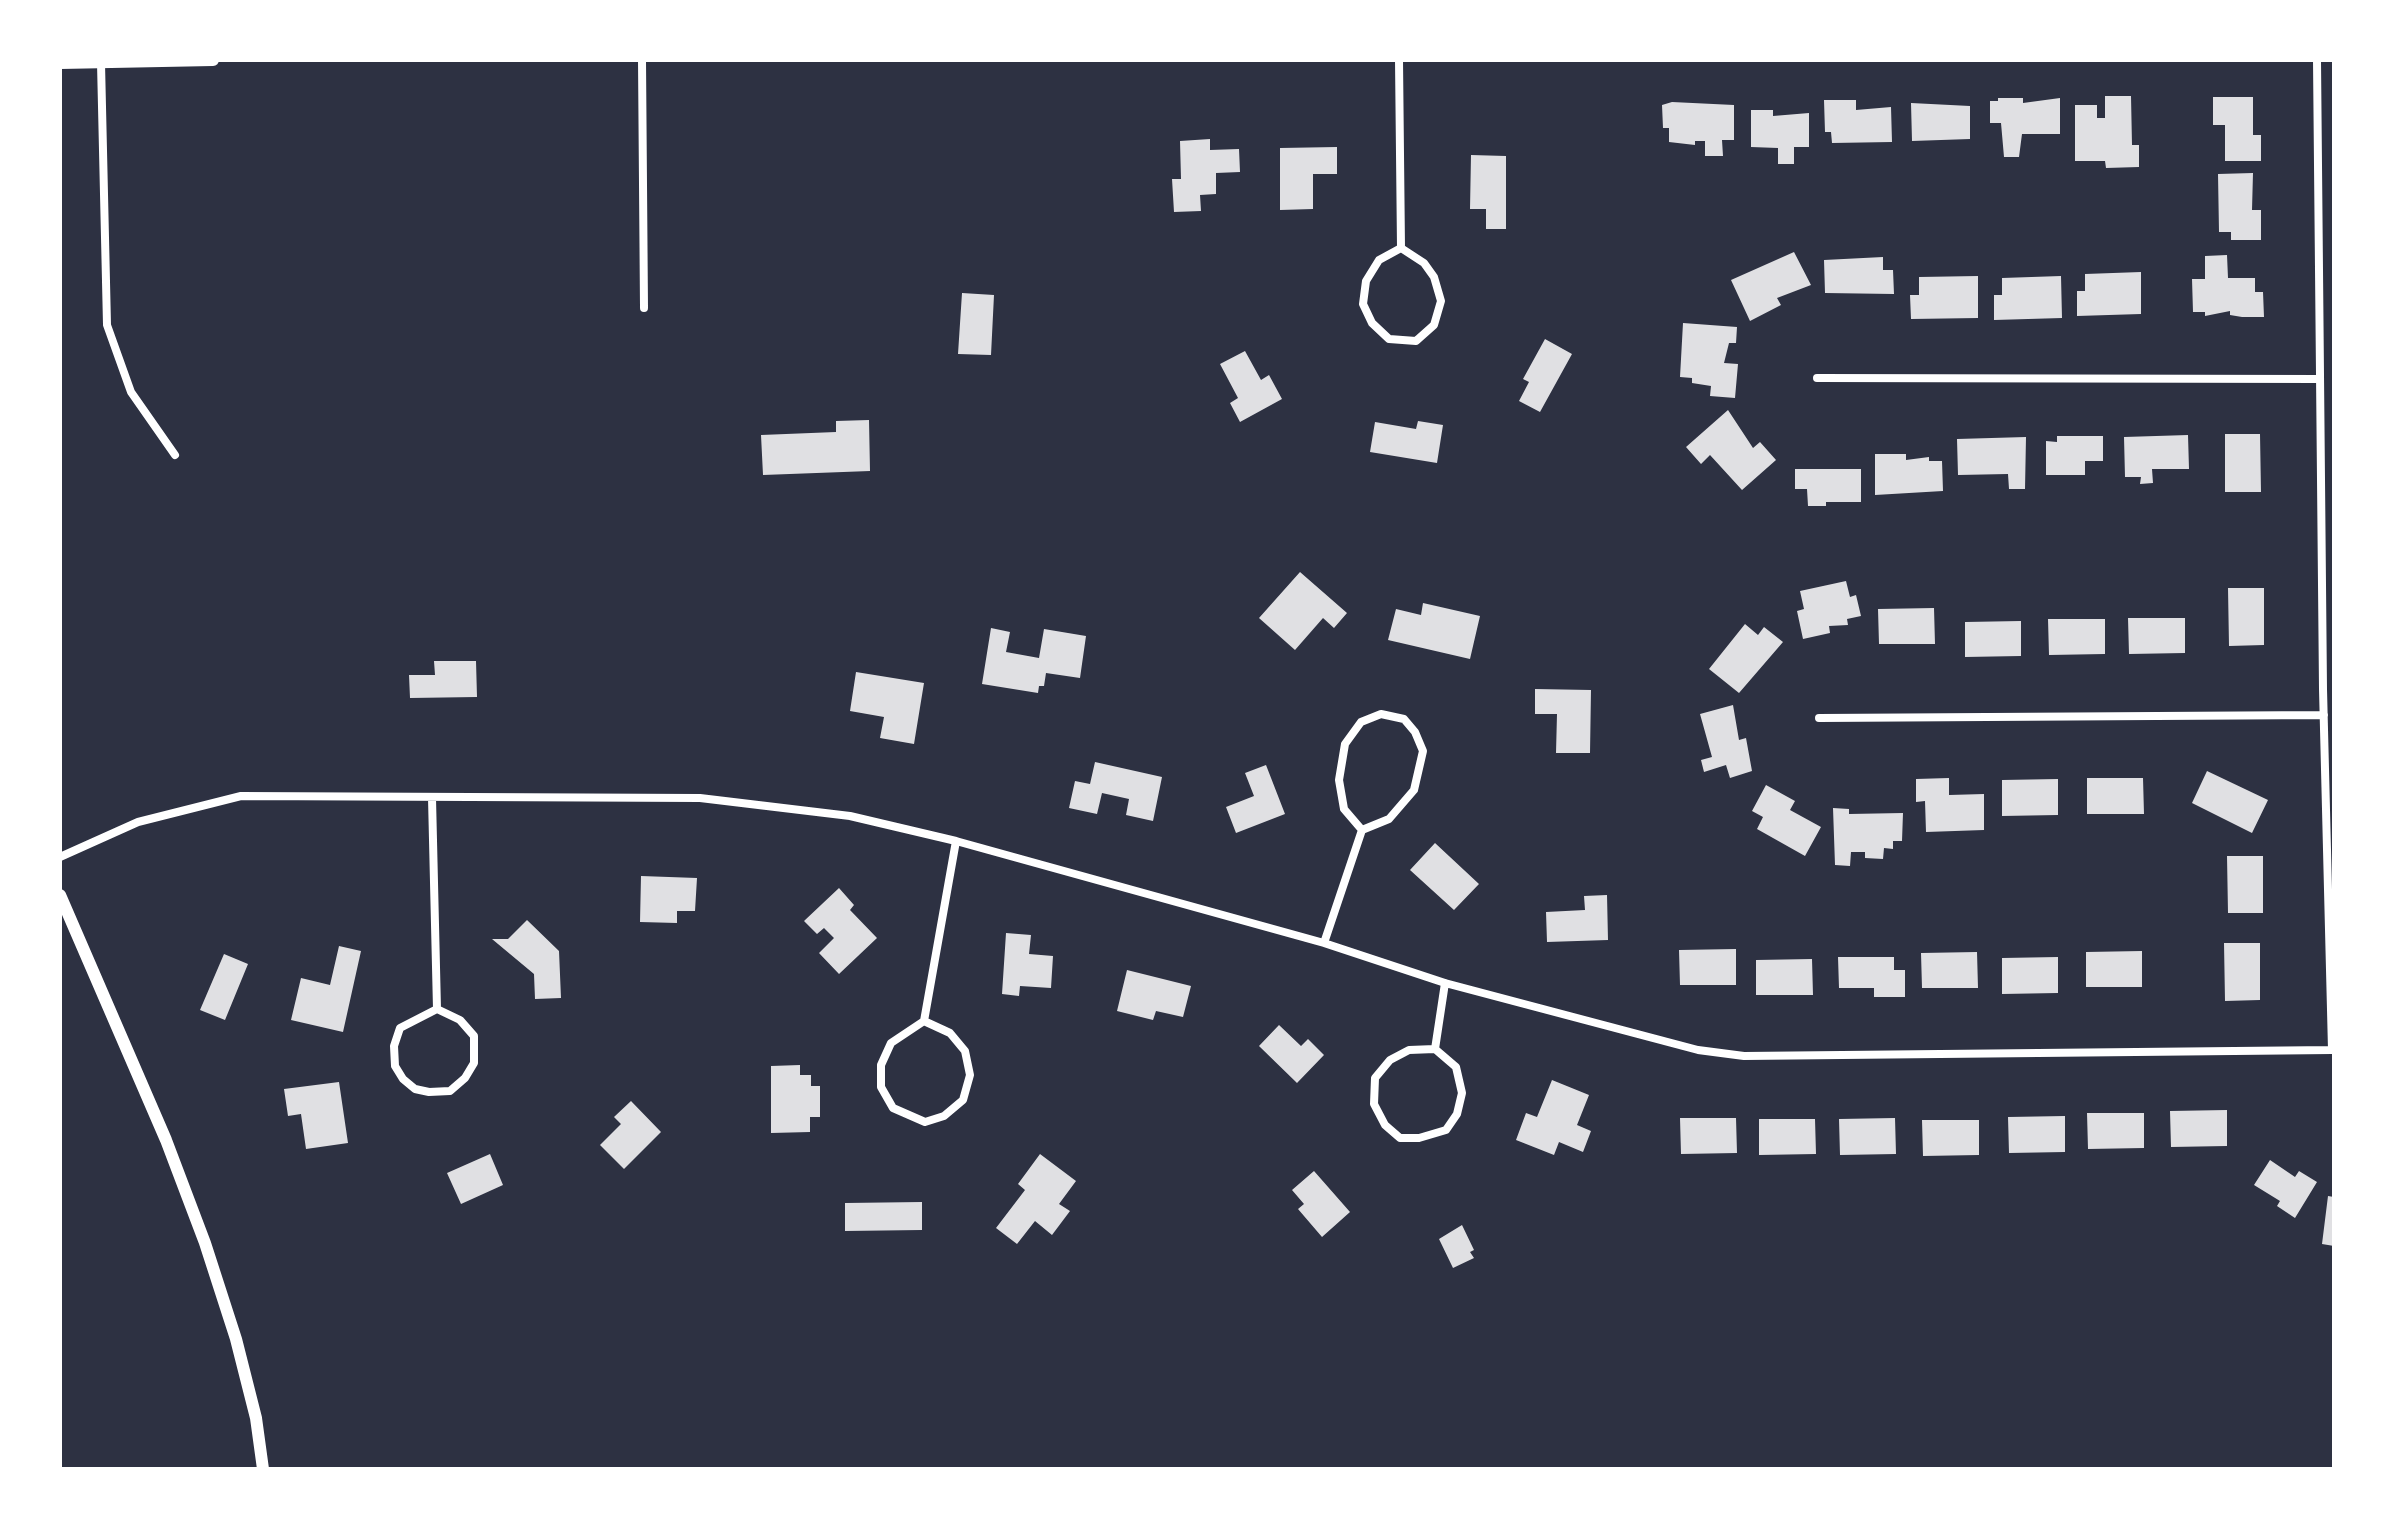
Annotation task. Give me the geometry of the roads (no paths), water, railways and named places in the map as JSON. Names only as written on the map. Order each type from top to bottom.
[{"type":"street","points":[[60,63],[213,60]]},
{"type":"street","points":[[642,60],[644,308]]},
{"type":"street","points":[[1399,60],[1401,248]]},
{"type":"street","points":[[60,857],[138,822],[241,796],[700,798],[850,816],[956,841],[1324,943],[1445,983],[1698,1050],[1744,1056],[2333,1051],[2324,715],[2317,60]]},
{"type":"street","points":[[101,63],[107,325],[131,392],[175,455]]},
{"type":"street","points":[[1401,248],[1424,263],[1434,277],[1441,301],[1434,325],[1416,341],[1389,339],[1372,323],[1363,304],[1366,281],[1379,260],[1401,248]]},
{"type":"street","points":[[1817,378],[2319,379]]},
{"type":"street","points":[[1324,943],[1362,830],[1389,819],[1414,790],[1423,751],[1415,732],[1404,719],[1381,714],[1361,722],[1345,744],[1339,780],[1344,809],[1362,830]]},
{"type":"street","points":[[1819,718],[2324,715]]},
{"type":"street","points":[[432,798],[437,1009]]},
{"type":"street","points":[[924,1021],[950,1033],[965,1051],[970,1075],[963,1100],[944,1116],[925,1122],[893,1108],[881,1087],[881,1065],[891,1043],[924,1021],[956,841]]},
{"type":"street","points":[[60,895],[166,1140],[205,1243],[236,1339],[256,1418],[263,1469]]},
{"type":"street","points":[[1435,1049],[1445,983]]},
{"type":"street","points":[[437,1009],[460,1020],[474,1036],[474,1063],[465,1078],[450,1091],[429,1092],[415,1089],[403,1079],[395,1066],[394,1046],[400,1028],[437,1009]]},
{"type":"street","points":[[1435,1049],[1456,1067],[1462,1093],[1457,1114],[1446,1130],[1419,1138],[1400,1138],[1385,1125],[1374,1104],[1375,1078],[1390,1060],[1409,1050],[1435,1049]]}]
